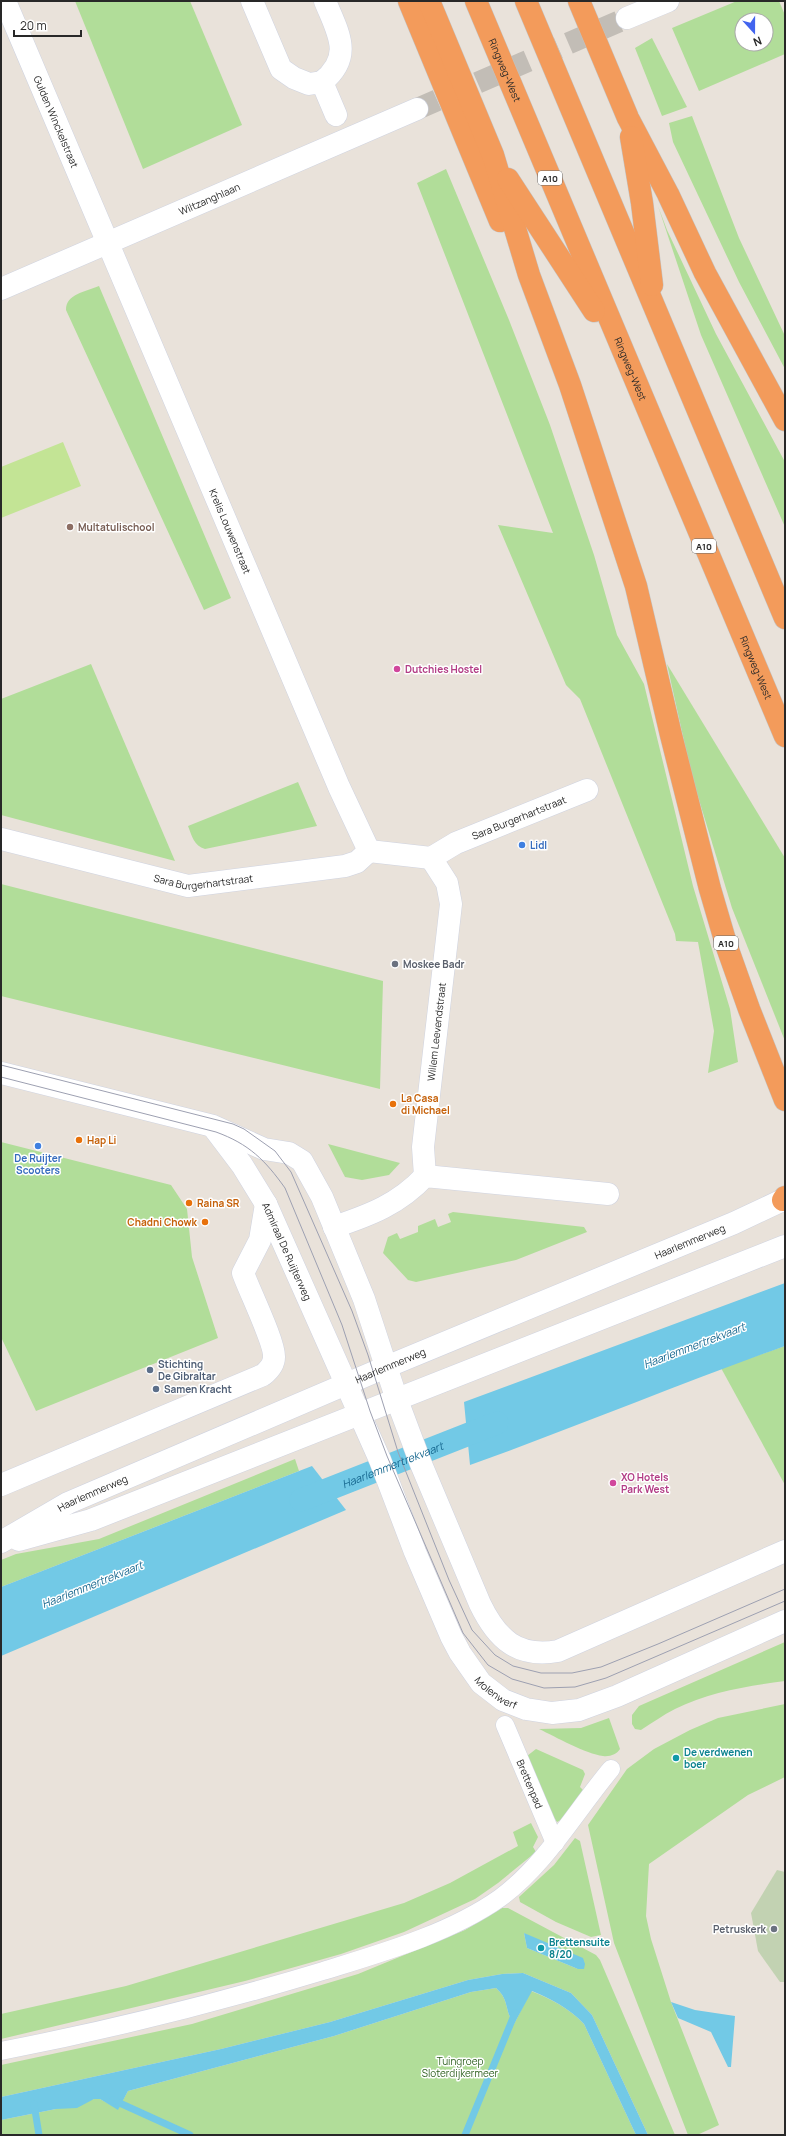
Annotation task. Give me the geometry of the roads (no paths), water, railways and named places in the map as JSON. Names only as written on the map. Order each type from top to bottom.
[{"type":"highway","name":"A10","points":[[409,1],[498,216],[529,275]]},
{"type":"highway","name":"A10","points":[[429,1],[493,155],[529,275],[570,385],[636,586],[670,735],[710,889],[727,947],[785,1100]]},
{"type":"highway","name":"Ringweg-West","points":[[476,1],[785,736]]},
{"type":"highway","points":[[526,1],[785,618]]},
{"type":"highway","points":[[579,1],[628,118],[668,194],[705,273],[785,420]]},
{"type":"highway","points":[[628,118],[642,203],[655,310]]},
{"type":"highway","name":"A10","points":[[493,155],[624,355]]},
{"type":"street","name":"Gulden Winckelstraat","points":[[5,1],[106,243]]},
{"type":"street","points":[[252,1],[281,69],[294,78],[309,84],[322,82],[332,74],[341,60],[341,39],[325,1]]},
{"type":"street","points":[[627,18],[668,1]]},
{"type":"street","points":[[322,82],[336,115]]},
{"type":"street","name":"Wiltzanghlaan","points":[[1,289],[418,109]]},
{"type":"street","name":"Krelis Louwenstraat","points":[[106,243],[339,787],[369,851]]},
{"type":"street","name":"Sara Burgerhartstraat","points":[[431,858],[456,843],[587,790]]},
{"type":"street","name":"Sara Burgerhartstraat","points":[[1,839],[188,886],[345,866],[357,862],[369,851]]},
{"type":"street","points":[[369,851],[431,858]]},
{"type":"street","name":"Willem Leevendstraat","points":[[425,1176],[423,1147],[451,904],[447,883],[431,858]]},
{"type":"street","points":[[1,1073],[213,1126],[264,1149],[289,1153],[302,1161],[322,1197],[364,1299],[397,1400],[418,1454],[488,1620],[510,1645],[526,1651],[543,1653],[558,1651],[785,1551]]},
{"type":"street","name":"Admiraal De Ruijterweg","points":[[213,1126],[242,1165],[266,1204],[360,1415]]},
{"type":"street","points":[[334,1227],[393,1203],[413,1188],[425,1176],[608,1194]]},
{"type":"street","name":"Haarlemmerweg","points":[[1,1542],[68,1503],[386,1367],[734,1223],[784,1198]]},
{"type":"street","points":[[3,1478],[263,1375],[268,1371],[274,1357],[268,1336],[243,1273],[260,1240],[266,1204]]},
{"type":"street","name":"Haarlemmerweg","points":[[1,1546],[91,1520],[785,1246]]},
{"type":"street","name":"Molenwerf","points":[[360,1415],[383,1469],[415,1552],[460,1653],[481,1683],[503,1700],[526,1709],[552,1713],[579,1710],[616,1696],[785,1621]]},
{"type":"street","name":"Brettenpad","points":[[505,1724],[555,1843]]},
{"type":"street","points":[[1,2051],[171,2014],[370,1957],[453,1924],[499,1898],[522,1879],[555,1843],[611,1769]]},
{"type":"water","points":[[785,1283],[785,1346],[470,1465],[464,1402]]},
{"type":"water","points":[[312,1466],[346,1510],[1,1656],[1,1587]]},
{"type":"water","points":[[524,1933],[583,1958],[585,1964],[584,1969],[578,1969],[527,1948]]},
{"type":"water","points":[[523,1973],[571,1993],[592,2015],[648,2135],[636,2135],[584,2024],[578,2018],[560,2004],[532,1991],[514,2024],[509,2015],[503,1997],[496,1988],[471,1992],[334,2036],[128,2091],[118,2110],[100,2099],[94,2099],[77,2108],[56,2109],[1,2120],[1,2097],[221,2049],[330,2022],[468,1980],[502,1974]]},
{"type":"water","points":[[671,2002],[695,2010],[735,2016],[731,2067],[728,2067],[711,2032],[678,2018]]},
{"type":"waterway","name":"Haarlemmertrekvaart","points":[[301,1500],[497,1423]]},
{"type":"waterway","points":[[465,2135],[515,2013]]},
{"type":"waterway","points":[[113,2100],[190,2135]]},
{"type":"waterway","points":[[34,2104],[39,2135]]},
{"type":"tunnel","points":[[417,109],[627,18]]},
{"type":"tram line","points":[[1,1065],[233,1124],[244,1129],[275,1151],[291,1172],[352,1311],[368,1355],[398,1452],[449,1580],[472,1630],[495,1655],[513,1666],[541,1673],[572,1673],[601,1667],[785,1589]]},
{"type":"tram line","points":[[1,1077],[216,1132],[238,1142],[247,1148],[270,1169],[285,1188],[342,1325],[370,1411],[387,1456],[463,1633],[488,1665],[512,1679],[544,1688],[575,1687],[606,1678],[785,1601]]},
{"type":"place","name":"Multatulischool","points":[[70,527]]},
{"type":"place","name":"Dutchies Hostel","points":[[397,669]]},
{"type":"place","name":"Lidl","points":[[522,845]]},
{"type":"place","name":"Moskee Badr","points":[[395,964]]},
{"type":"place","name":"La Casa di Michael","points":[[393,1104]]},
{"type":"place","name":"Hap Li","points":[[79,1140]]},
{"type":"place","name":"De Ruijter Scooters","points":[[38,1146]]},
{"type":"place","name":"Raina SR","points":[[189,1203]]},
{"type":"place","name":"Chadni Chowk","points":[[205,1222]]},
{"type":"place","name":"Stichting De Gibraltar","points":[[150,1370]]},
{"type":"place","name":"Samen Kracht","points":[[156,1389]]},
{"type":"place","name":"XO Hotels Park West","points":[[613,1483]]},
{"type":"place","name":"De verdwenen boer","points":[[676,1758]]},
{"type":"place","name":"Petruskerk","points":[[774,1929]]},
{"type":"place","name":"Brettensuite 8/20","points":[[541,1948]]},
{"type":"park label","name":"Tuingroep Sloterdijkermeer","points":[[460,2066]]}]
